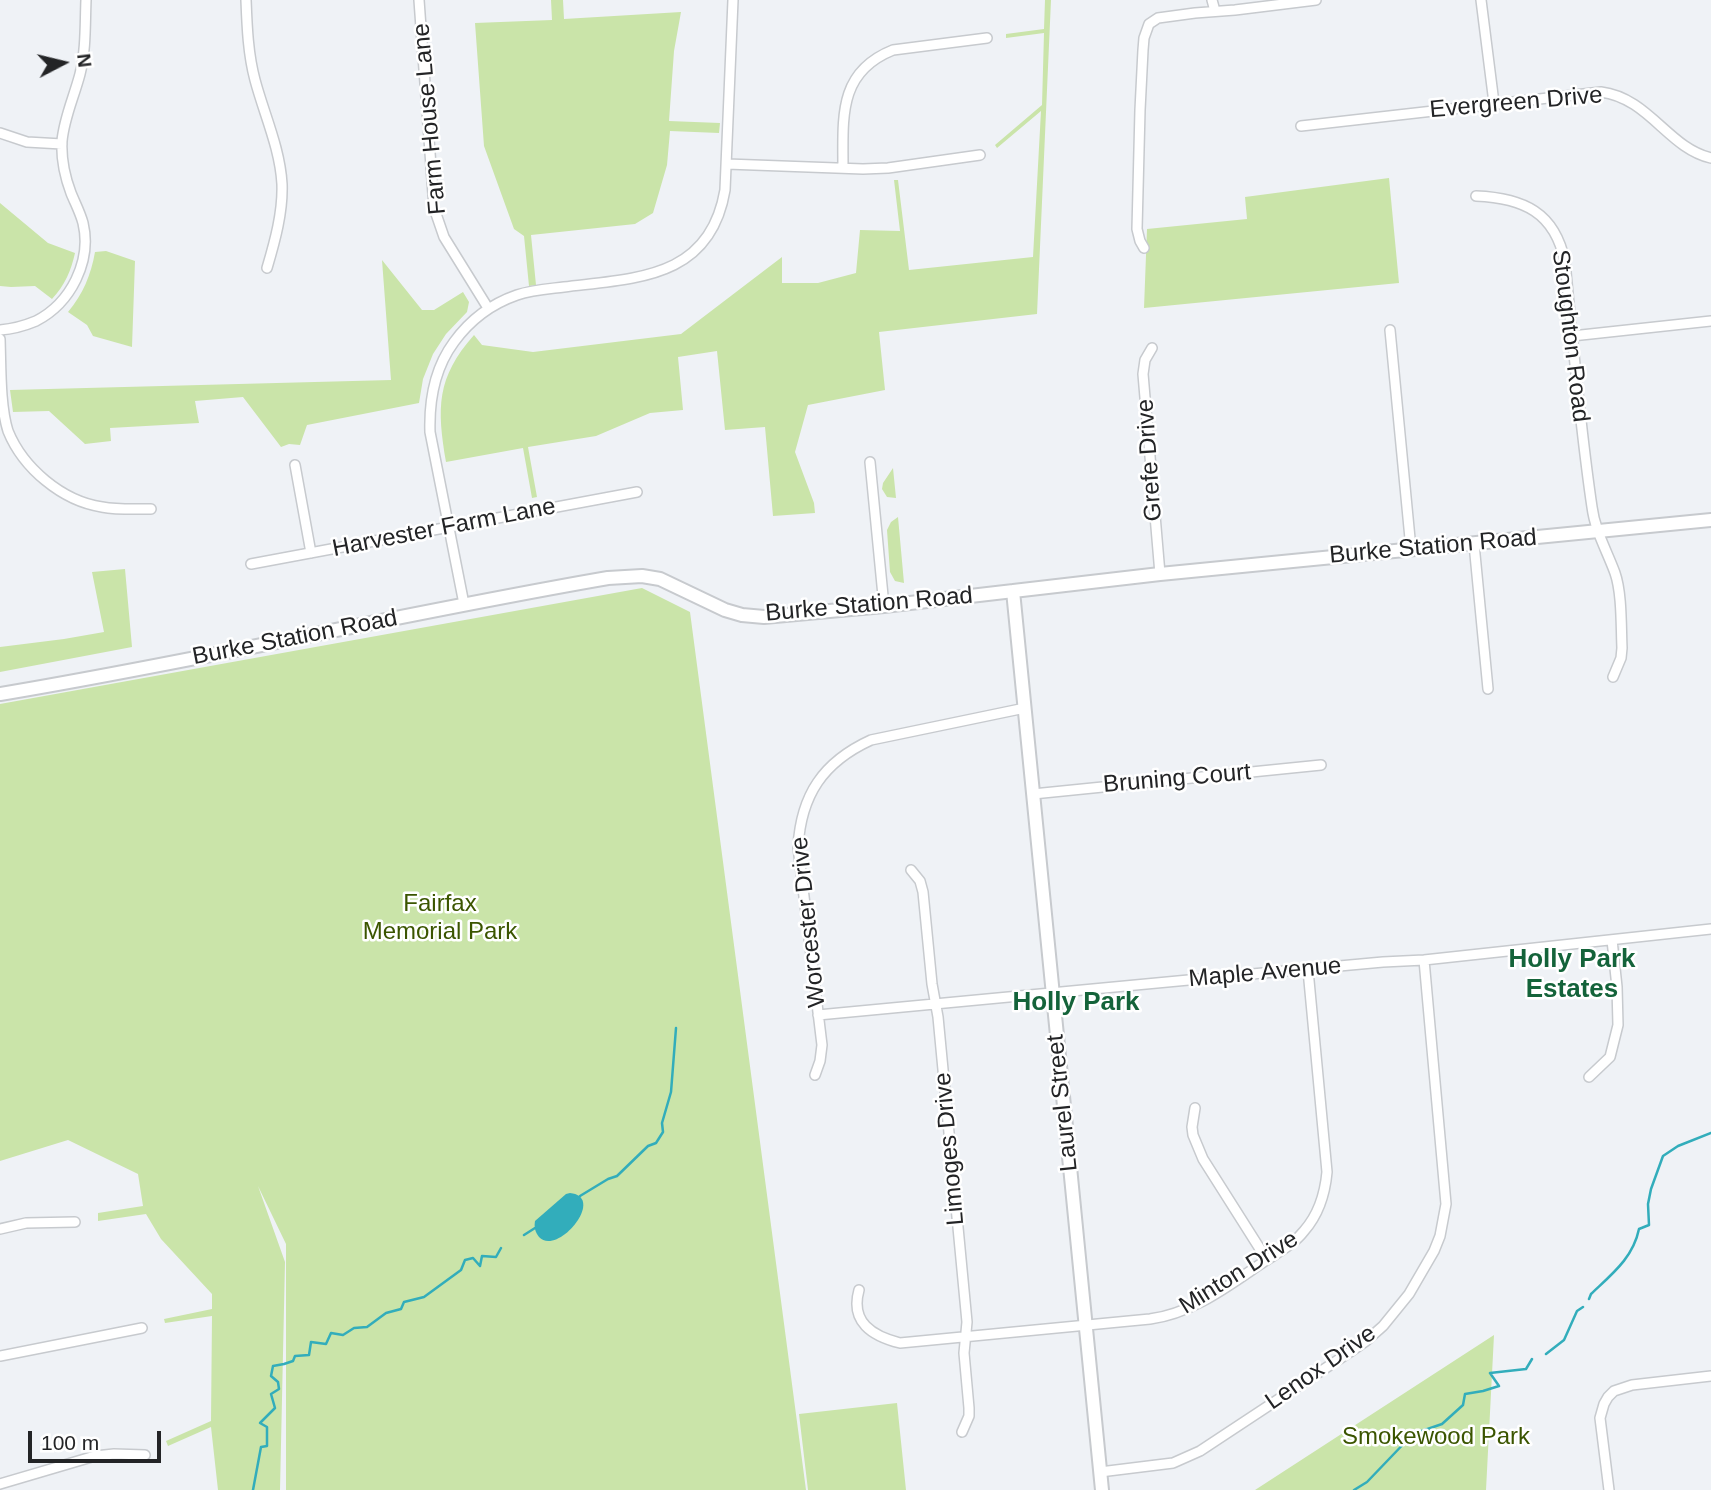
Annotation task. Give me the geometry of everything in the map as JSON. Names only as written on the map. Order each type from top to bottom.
[{"type":"street","points":[[0,330],[26,325],[49,313],[69,293],[81,269],[85,249],[84,229],[67,180],[62,144],[67,114],[80,74],[86,0]]},
{"type":"street","points":[[246,0],[254,77],[277,150],[282,186],[278,226],[267,268]]},
{"type":"street","name":"Farm House Lane","points":[[419,0],[434,208],[444,237],[488,308]]},
{"type":"street","points":[[464,604],[430,432],[431,395],[438,370],[462,331],[488,308],[532,291],[649,275],[677,264],[699,246],[715,223],[724,199],[733,0]]},
{"type":"street","points":[[1212,0],[1215,11]]},
{"type":"street","points":[[1144,248],[1137,229],[1144,38],[1149,24],[1158,18],[1315,0]]},
{"type":"street","points":[[1481,0],[1493,103]]},
{"type":"street","points":[[844,168],[847,98],[855,79],[868,64],[880,55],[894,50],[987,38]]},
{"type":"street","name":"Evergreen Drive","points":[[1301,126],[1590,92],[1607,93],[1627,99],[1688,148],[1711,158]]},
{"type":"street","points":[[0,133],[27,142],[62,144]]},
{"type":"street","points":[[727,163],[888,168],[980,155]]},
{"type":"street","name":"Stoughton Road","points":[[1476,196],[1514,200],[1529,208],[1543,218],[1562,247],[1592,510],[1617,584],[1622,658],[1613,677]]},
{"type":"street","points":[[1572,336],[1711,321]]},
{"type":"street","points":[[1390,330],[1411,549]]},
{"type":"street","points":[[0,339],[4,433],[33,468],[46,482],[82,502],[101,507],[150,509]]},
{"type":"street","name":"Grefe Drive","points":[[1152,348],[1145,360],[1143,374],[1160,574]]},
{"type":"street","points":[[870,462],[884,606]]},
{"type":"street","points":[[295,465],[311,553]]},
{"type":"street","name":"Harvester Farm Lane","points":[[251,564],[636,492]]},
{"type":"street","name":"Burke Station Road","points":[[0,694],[608,578],[633,576],[660,579],[725,610],[764,617],[1160,574],[1711,520]]},
{"type":"street","points":[[1474,544],[1488,689]]},
{"type":"street","name":"Laurel Street","points":[[1013,591],[1022,709],[1033,794],[1101,1490]]},
{"type":"street","name":"Worcester Drive","points":[[814,1075],[820,1061],[822,1045],[798,847],[800,822],[817,782],[841,757],[871,740],[1022,709]]},
{"type":"street","name":"Bruning Court","points":[[1033,794],[1321,765]]},
{"type":"street","name":"Limoges Drive","points":[[911,870],[920,881],[923,892],[965,1308],[967,1336],[964,1353],[969,1416],[962,1432]]},
{"type":"street","name":"Maple Avenue","points":[[818,1015],[1424,960],[1711,929]]},
{"type":"street","points":[[1589,1077],[1610,1057],[1618,1025],[1612,940]]},
{"type":"street","name":"Lenox Drive","points":[[1100,1472],[1173,1464],[1200,1451],[1366,1341],[1397,1311],[1416,1283],[1440,1236],[1446,1204],[1424,960]]},
{"type":"street","name":"Minton Drive","points":[[859,1290],[856,1306],[861,1320],[870,1331],[887,1340],[912,1342],[1085,1326],[1150,1319],[1181,1312],[1199,1304],[1291,1244],[1306,1230],[1320,1206],[1326,1183],[1327,1159],[1308,970]]},
{"type":"street","points":[[1195,1108],[1192,1127],[1203,1159],[1267,1260]]},
{"type":"street","points":[[0,1229],[26,1223],[75,1222]]},
{"type":"street","points":[[0,1356],[142,1328]]},
{"type":"street","points":[[1609,1490],[1601,1418],[1608,1397],[1614,1391],[1632,1385],[1711,1376]]},
{"type":"street","points":[[0,1484],[95,1456],[145,1455]]},
{"type":"green space","points":[[551,0],[563,0],[564,19],[681,12],[674,51],[669,121],[720,123],[719,133],[670,131],[667,165],[653,213],[635,224],[531,235],[536,285],[529,286],[524,236],[514,229],[484,146],[475,23],[552,20]]},
{"type":"green space","points":[[1045,0],[1051,0],[1037,314],[879,332],[885,390],[808,405],[795,452],[814,503],[815,513],[773,516],[765,427],[725,430],[717,351],[678,357],[683,410],[650,413],[596,436],[528,447],[537,497],[532,498],[523,448],[446,462],[441,425],[442,394],[452,365],[474,335],[482,345],[533,352],[681,334],[782,257],[782,283],[818,283],[856,273],[860,230],[900,231],[894,180],[898,180],[909,270],[1033,257],[1041,111],[997,148],[995,145],[1042,105],[1044,33],[1006,38],[1006,34],[1044,29]]},
{"type":"green space","points":[[1389,178],[1399,283],[1144,308],[1147,229],[1247,219],[1245,197]]},
{"type":"green space","points":[[0,203],[48,243],[75,253],[67,278],[52,299],[35,286],[0,286]]},
{"type":"green space","points":[[106,251],[135,261],[132,347],[93,336],[87,325],[68,312],[86,284],[95,252]]},
{"type":"green space","points":[[382,260],[422,310],[434,310],[463,292],[469,302],[467,312],[446,334],[433,354],[423,379],[419,403],[307,425],[300,445],[289,444],[281,447],[243,397],[195,401],[199,423],[110,428],[111,441],[85,444],[49,411],[13,412],[10,390],[391,380]]},
{"type":"green space","points":[[893,468],[896,498],[887,497],[882,489]]},
{"type":"green space","points":[[898,517],[904,583],[895,581],[890,572],[887,530],[891,522]]},
{"type":"green space","points":[[125,569],[132,647],[0,672],[0,647],[104,632],[92,572]]},
{"type":"green space","name":"Fairfax Memorial Park","points":[[642,588],[690,612],[806,1490],[286,1490],[286,1244],[258,1186],[285,1262],[280,1490],[218,1490],[211,1427],[168,1446],[166,1441],[211,1421],[212,1316],[165,1323],[164,1319],[212,1309],[212,1294],[161,1239],[146,1214],[98,1221],[98,1213],[143,1206],[138,1174],[68,1140],[0,1161],[0,704]]},
{"type":"green space","name":"Smokewood Park","points":[[1494,1335],[1486,1490],[1255,1490]]},
{"type":"green space","points":[[897,1403],[906,1490],[808,1490],[799,1414]]},
{"type":"water","points":[[570,1193],[580,1197],[583,1204],[575,1224],[557,1239],[547,1241],[539,1237],[535,1221]]},
{"type":"waterway","points":[[580,1196],[617,1176],[648,1146],[656,1143],[663,1132],[662,1123],[671,1092],[676,1028]]},
{"type":"waterway","points":[[1589,1299],[1627,1257],[1639,1229],[1649,1225],[1648,1204],[1651,1189],[1663,1156],[1678,1146],[1711,1133]]},
{"type":"waterway","points":[[524,1235],[535,1228]]},
{"type":"waterway","points":[[253,1490],[261,1447],[267,1446],[267,1427],[260,1423],[275,1408],[271,1394],[279,1389],[278,1382],[271,1376],[273,1366],[293,1361],[295,1356],[309,1355],[311,1342],[326,1344],[331,1333],[343,1335],[354,1328],[367,1327],[386,1313],[401,1309],[404,1302],[424,1297],[461,1270],[465,1260],[473,1258],[480,1266],[482,1256],[496,1257],[501,1248]]},
{"type":"waterway","points":[[1546,1354],[1564,1340],[1577,1311],[1583,1307]]},
{"type":"waterway","points":[[1354,1490],[1367,1482],[1413,1434],[1442,1424],[1463,1405],[1465,1394],[1499,1386],[1490,1373],[1526,1369],[1532,1359]]},
{"type":"district","name":"Holly Park Estates","points":[[1572,975]]},
{"type":"district","name":"Holly Park","points":[[1076,1003]]}]
